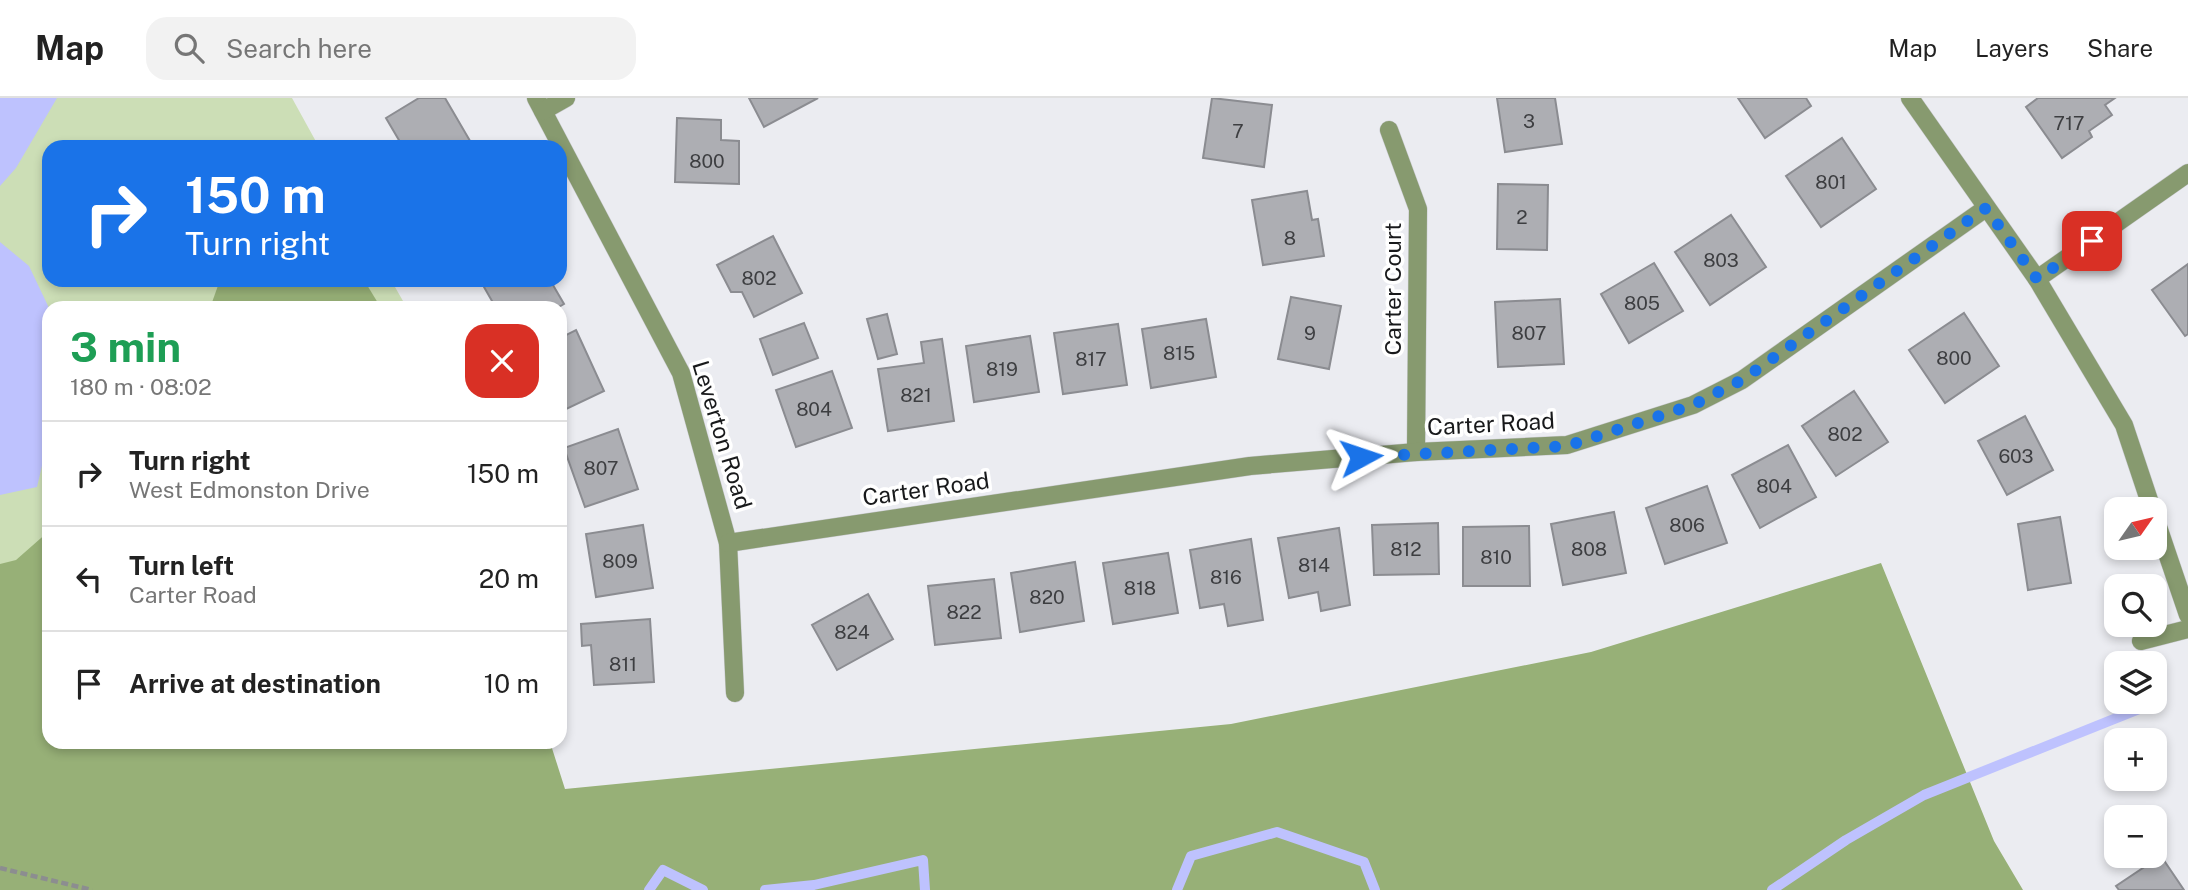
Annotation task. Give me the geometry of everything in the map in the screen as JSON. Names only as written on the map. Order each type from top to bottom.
[{"type":"street","points":[[540,104],[566,98]]},
{"type":"street","points":[[1910,98],[2037,279],[2124,425],[2148,497]]},
{"type":"street","name":"Leverton Road","points":[[540,104],[559,140]]},
{"type":"street","name":"Carter Court","points":[[1389,130],[1418,209],[1416,452]]},
{"type":"street","name":"Leverton Road","points":[[567,156],[681,373],[728,543],[735,693]]},
{"type":"street","points":[[2037,279],[2188,173]]},
{"type":"street","name":"Carter Road","points":[[728,543],[1251,466],[1416,452],[1567,446],[1693,405],[1742,380],[1986,208]]},
{"type":"street","points":[[2167,553],[2188,615]]},
{"type":"street","points":[[2141,640],[2188,629]]},
{"type":"path","points":[[0,868],[92,890]]},
{"type":"green space","points":[[0,98],[292,98],[315,140],[42,140],[42,287],[395,287],[403,301],[42,301],[42,684],[0,685]]},
{"type":"green space","points":[[218,287],[368,287],[377,301],[212,301]]},
{"type":"green space","points":[[42,537],[42,749],[552,749],[565,789],[1231,724],[1591,652],[1881,563],[1994,841],[2023,890],[0,890],[0,564],[16,560]]},
{"type":"water","points":[[0,98],[57,98],[16,168],[0,186]]},
{"type":"water","points":[[0,242],[29,266],[46,301],[42,301],[42,466],[37,487],[0,495]]},
{"type":"building","points":[[419,98],[445,98],[470,140],[399,140],[386,118]]},
{"type":"building","points":[[749,98],[818,98],[764,127]]},
{"type":"building","points":[[1212,98],[1272,105],[1264,167],[1203,158]]},
{"type":"building","points":[[1497,98],[1555,98],[1562,144],[1505,152]]},
{"type":"building","points":[[1738,98],[1806,98],[1811,106],[1765,138]]},
{"type":"building","points":[[2038,98],[2115,98],[2105,105],[2112,115],[2089,131],[2092,137],[2062,158],[2026,107]]},
{"type":"building","points":[[677,118],[721,120],[721,140],[739,141],[739,184],[675,182]]},
{"type":"building","points":[[1842,138],[1876,189],[1821,227],[1786,176]]},
{"type":"building","points":[[1498,184],[1548,185],[1547,250],[1497,249]]},
{"type":"building","points":[[1307,191],[1312,220],[1318,219],[1324,256],[1263,265],[1252,200]]},
{"type":"building","points":[[1731,215],[1766,267],[1710,305],[1675,252]]},
{"type":"building","points":[[773,236],[802,293],[754,317],[742,292],[731,292],[717,265]]},
{"type":"building","points":[[1654,263],[1683,311],[1629,343],[1601,294]]},
{"type":"building","points":[[2188,264],[2188,334],[2185,336],[2152,290]]},
{"type":"building","points":[[484,287],[554,287],[562,301],[492,301]]},
{"type":"building","points":[[1291,297],[1341,306],[1329,369],[1278,359]]},
{"type":"building","points":[[1560,299],[1564,364],[1498,367],[1495,302]]},
{"type":"building","points":[[1964,313],[1999,366],[1945,403],[1909,350]]},
{"type":"building","points":[[887,314],[897,354],[878,359],[867,319]]},
{"type":"building","points":[[1206,319],[1216,377],[1151,388],[1142,329]]},
{"type":"building","points":[[804,323],[818,358],[773,375],[760,339]]},
{"type":"building","points":[[1118,324],[1127,385],[1063,394],[1054,333]]},
{"type":"building","points":[[576,330],[604,391],[567,409],[567,334]]},
{"type":"building","points":[[1030,336],[1039,392],[974,402],[966,346]]},
{"type":"building","points":[[942,339],[954,421],[888,431],[878,369],[924,363],[921,342]]},
{"type":"building","points":[[832,371],[852,428],[796,447],[776,390]]},
{"type":"building","points":[[1854,391],[1888,442],[1836,476],[1802,426]]},
{"type":"building","points":[[2025,416],[2053,470],[2007,495],[1978,441]]},
{"type":"building","points":[[618,429],[638,489],[585,507],[567,456],[567,447]]},
{"type":"building","points":[[1788,445],[1816,497],[1760,528],[1732,475]]},
{"type":"building","points":[[1707,486],[1727,543],[1665,564],[1646,508]]},
{"type":"building","points":[[1614,512],[1626,573],[1563,585],[1551,524]]},
{"type":"building","points":[[2060,517],[2071,583],[2028,590],[2018,524]]},
{"type":"building","points":[[1438,523],[1439,574],[1374,575],[1372,525]]},
{"type":"building","points":[[643,525],[653,588],[596,597],[586,534]]},
{"type":"building","points":[[1529,526],[1530,586],[1463,586],[1463,527]]},
{"type":"building","points":[[1339,528],[1350,605],[1321,611],[1318,592],[1289,598],[1278,538]]},
{"type":"building","points":[[1251,539],[1263,620],[1228,626],[1224,604],[1200,608],[1190,550]]},
{"type":"building","points":[[1168,553],[1178,613],[1113,624],[1103,563]]},
{"type":"building","points":[[1075,562],[1084,621],[1020,632],[1011,573]]},
{"type":"building","points":[[994,579],[1001,638],[935,645],[928,586]]},
{"type":"building","points":[[868,594],[893,639],[837,670],[812,625]]},
{"type":"building","points":[[650,619],[654,682],[594,685],[591,645],[582,646],[581,624]]},
{"type":"building","points":[[2167,865],[2184,890],[2119,890],[2116,886],[2143,868],[2167,868]]},
{"type":"waterway","points":[[1772,890],[1846,840],[1924,795],[2126,714]]},
{"type":"waterway","points":[[1177,890],[1191,856],[1277,832],[1364,862],[1375,890]]},
{"type":"waterway","points":[[765,890],[814,885],[923,860],[925,890]]},
{"type":"waterway","points":[[649,890],[663,870],[703,890]]},
{"type":"route","points":[[1361,457],[1567,446],[1693,405],[1742,380],[1986,208],[2037,279],[2092,241]]}]
